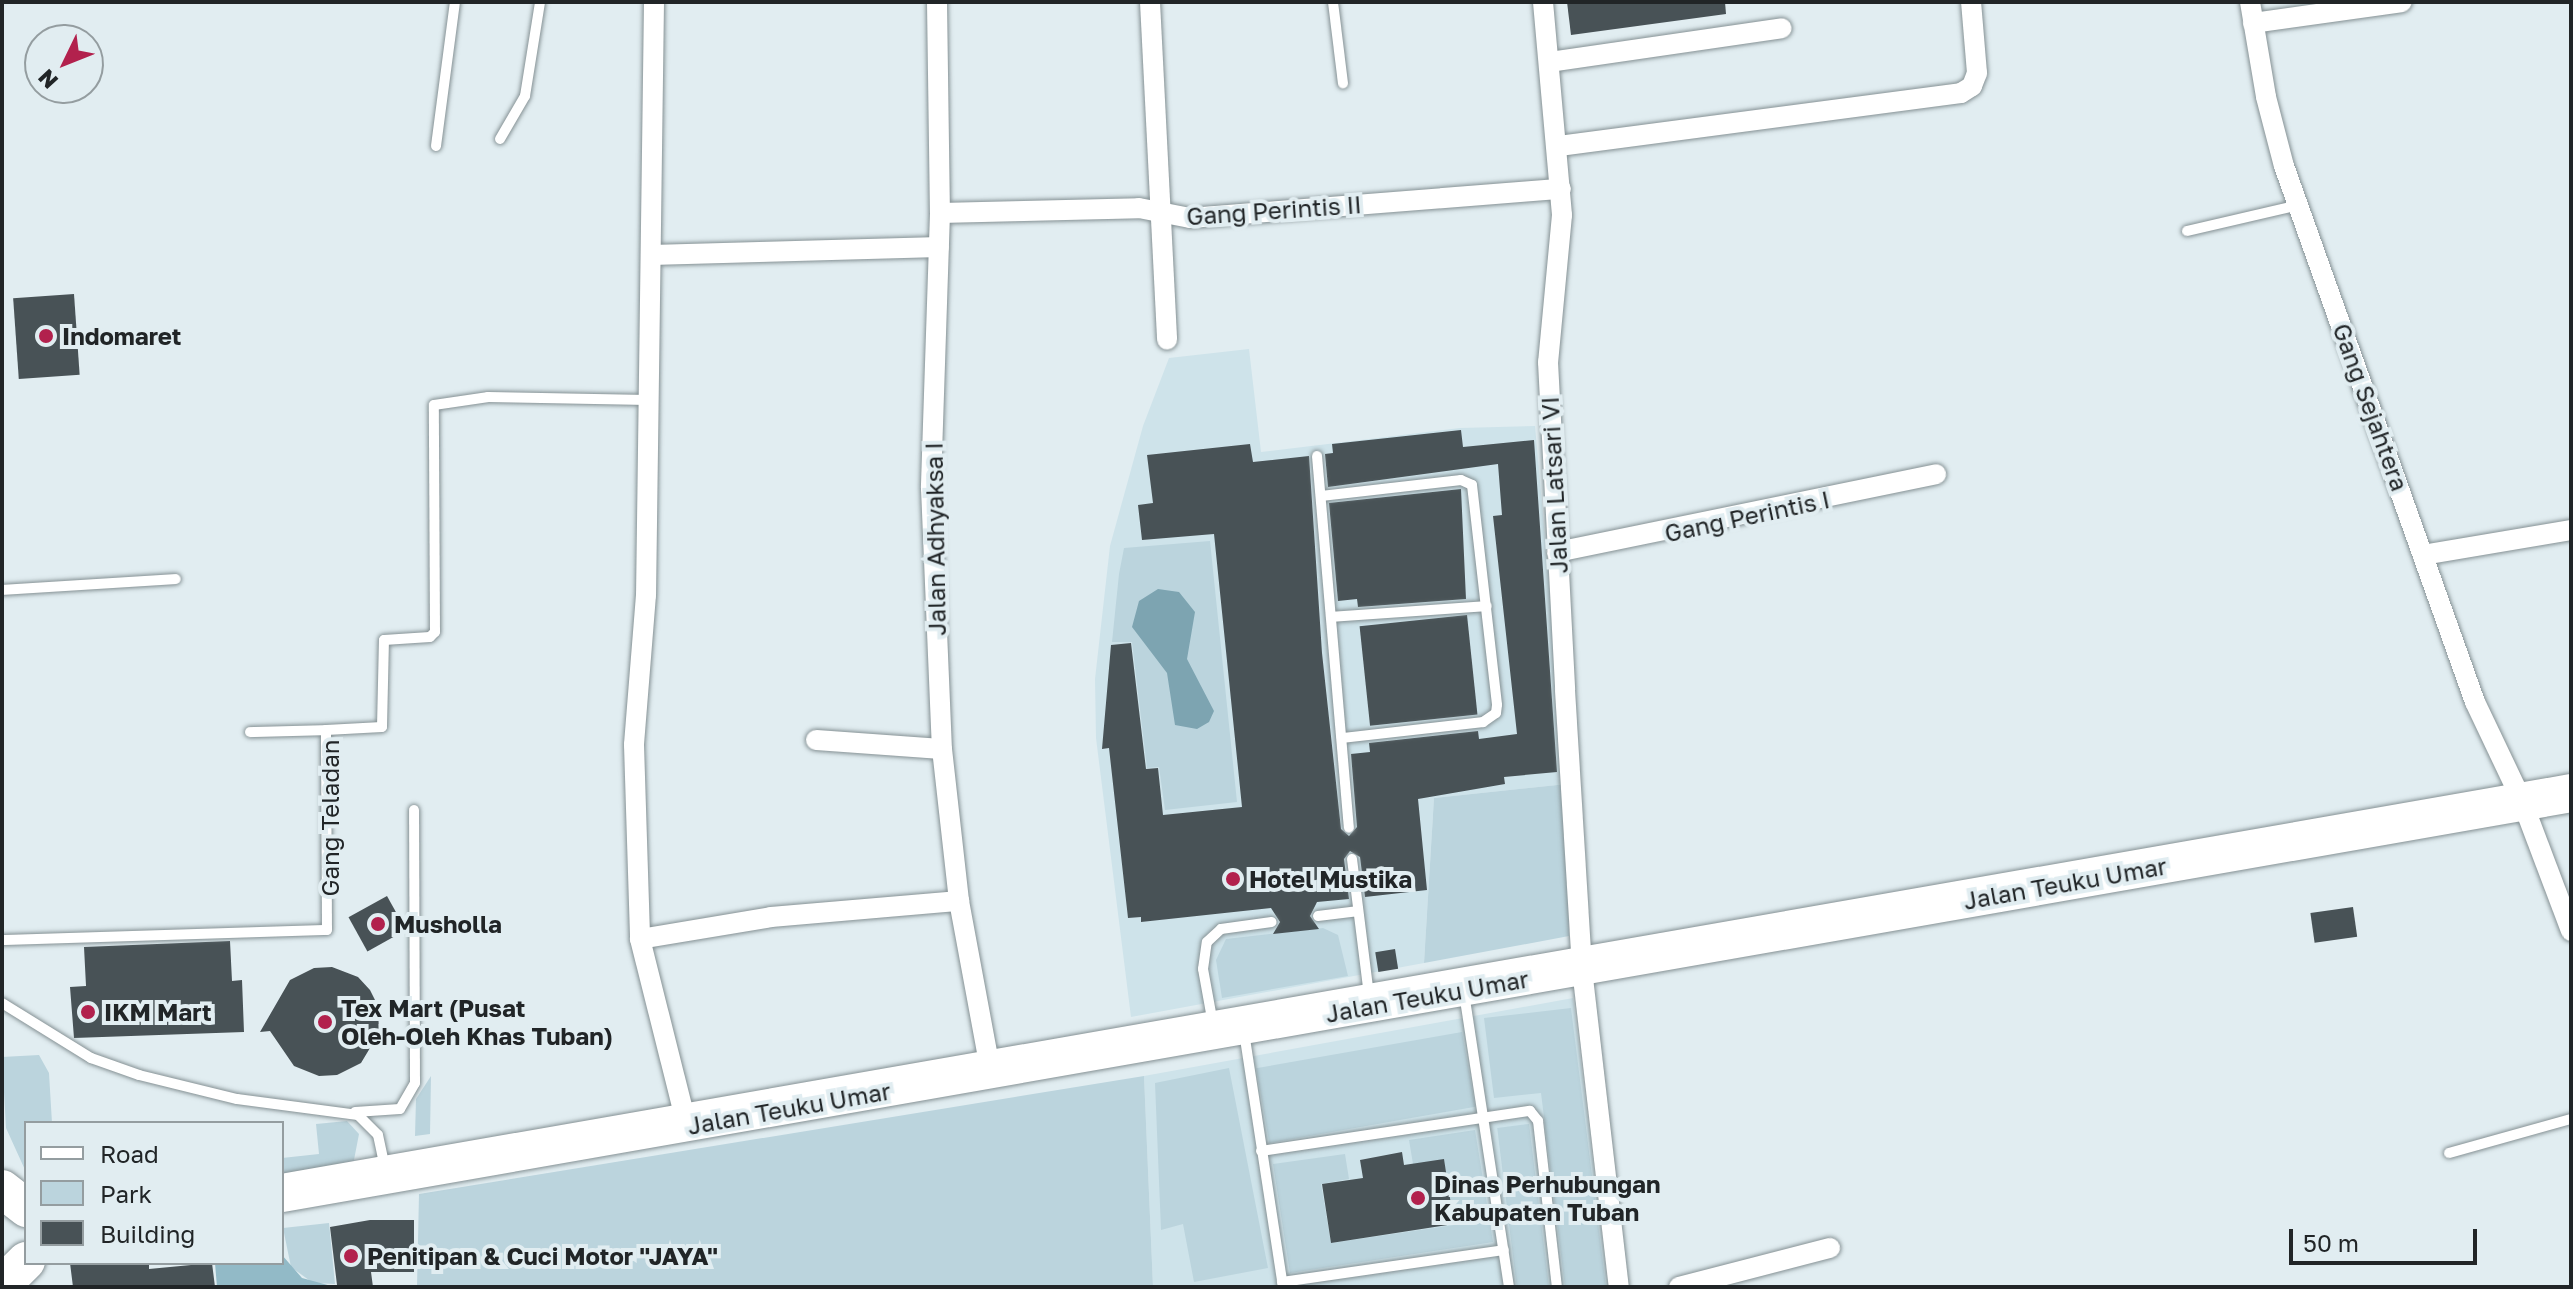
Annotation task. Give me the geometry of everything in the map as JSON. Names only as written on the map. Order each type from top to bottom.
[{"type":"highway","name":"Jalan Teuku Umar","points":[[284,1193],[991,1073],[2571,793]]},
{"type":"highway","points":[[2,1189],[24,1206]]},
{"type":"highway","points":[[2,1285],[24,1263]]},
{"type":"street","points":[[654,2],[646,595],[634,745],[640,939],[687,1126]]},
{"type":"street","name":"Jalan Adhyaksa I","points":[[937,2],[940,213],[931,488],[942,749],[959,901],[991,1073]]},
{"type":"street","points":[[1150,2],[1167,340]]},
{"type":"street","name":"Jalan Latsari VI","points":[[1543,2],[1561,189],[1548,362],[1557,552],[1582,969],[1619,1287]]},
{"type":"street","points":[[1559,146],[1961,93],[1972,86],[1977,73],[1971,2]]},
{"type":"street","name":"Gang Sejahtera","points":[[2250,2],[2270,117],[2299,205],[2475,702],[2522,801],[2571,931]]},
{"type":"street","points":[[2253,23],[2402,2]]},
{"type":"street","points":[[1550,62],[1782,28]]},
{"type":"street","name":"Gang Perintis II","points":[[940,213],[1144,208],[1190,218],[1561,189]]},
{"type":"street","points":[[652,255],[939,247]]},
{"type":"street","name":"Gang Perintis I","points":[[1557,552],[1656,535],[1936,474]]},
{"type":"street","points":[[2423,555],[2571,530]]},
{"type":"street","points":[[816,740],[942,749]]},
{"type":"street","points":[[640,939],[771,917],[959,901]]},
{"type":"street","points":[[1679,1287],[1830,1248]]},
{"type":"lane","points":[[436,146],[455,2]]},
{"type":"lane","points":[[500,139],[525,96],[540,2]]},
{"type":"lane","points":[[1333,2],[1343,83]]},
{"type":"lane","points":[[2187,231],[2299,205]]},
{"type":"lane","name":"Gang Teladan","points":[[2,940],[327,930],[326,730],[382,727],[384,640],[434,634],[435,403],[488,397],[648,400]]},
{"type":"lane","points":[[1317,456],[1349,828]]},
{"type":"lane","points":[[1321,496],[1467,481],[1476,491],[1497,705],[1490,719],[1342,738]]},
{"type":"lane","points":[[2,590],[176,579]]},
{"type":"lane","points":[[1331,617],[1487,606]]},
{"type":"lane","points":[[250,732],[326,730]]},
{"type":"lane","points":[[2,1003],[91,1058],[139,1075],[286,1108],[350,1112],[400,1109],[415,1083],[414,810]]},
{"type":"lane","points":[[1352,859],[1370,1006]]},
{"type":"lane","points":[[1318,916],[1357,911]]},
{"type":"lane","points":[[1272,922],[1221,929],[1207,942],[1203,969],[1229,1031],[1261,1151],[1282,1285],[1504,1250]]},
{"type":"lane","points":[[1463,990],[1485,1115],[1509,1287]]},
{"type":"lane","points":[[1261,1151],[1525,1110],[1538,1121],[1557,1287]]},
{"type":"lane","points":[[350,1112],[378,1135],[386,1176]]},
{"type":"lane","points":[[2449,1153],[2571,1119]]},
{"type":"shaded area","name":"Hotel Mustika","points":[[1249,349],[1261,452],[1460,428],[1535,426],[1567,784],[1434,798],[1424,963],[1131,1017],[1096,738],[1095,679],[1110,546],[1143,426],[1169,358]]},
{"type":"shaded area","points":[[1158,589],[1179,592],[1195,612],[1187,659],[1214,711],[1209,722],[1197,729],[1175,725],[1167,673],[1132,627],[1139,601]]},
{"type":"shaded area","name":"Dinas Perhubungan Kabupaten Tuban","points":[[1573,998],[1608,1287],[1153,1287],[1144,1076]]},
{"type":"shaded area","points":[[284,1257],[302,1278],[335,1287],[217,1287],[215,1265],[284,1265]]},
{"type":"green space","points":[[1210,541],[1237,802],[1165,810],[1159,767],[1147,768],[1132,642],[1112,642],[1119,574],[1124,548]]},
{"type":"green space","points":[[1567,784],[1569,936],[1424,963],[1434,798]]},
{"type":"green space","points":[[1323,928],[1338,935],[1348,976],[1222,998],[1216,960],[1226,939]]},
{"type":"green space","points":[[1571,1008],[1606,1287],[1565,1287],[1541,1093],[1494,1098],[1484,1018]]},
{"type":"green space","points":[[1462,1032],[1475,1107],[1269,1143],[1256,1068]]},
{"type":"green space","points":[[39,1055],[49,1073],[52,1121],[24,1121],[24,1168],[6,1128],[2,1057]]},
{"type":"green space","points":[[1229,1068],[1268,1268],[1194,1282],[1183,1224],[1161,1230],[1155,1083]]},
{"type":"green space","points":[[431,1076],[430,1134],[415,1136],[416,1099]]},
{"type":"green space","points":[[1144,1076],[1153,1287],[417,1287],[419,1194]]},
{"type":"green space","points":[[347,1121],[359,1134],[353,1165],[284,1174],[284,1158],[319,1154],[316,1124]]},
{"type":"green space","points":[[1529,1124],[1549,1287],[1517,1287],[1497,1128]]},
{"type":"green space","points":[[1475,1130],[1493,1242],[1290,1273],[1273,1164],[1345,1154],[1349,1179],[1321,1184],[1331,1243],[1454,1225],[1444,1160],[1413,1164],[1409,1140]]},
{"type":"green space","points":[[329,1223],[335,1284],[313,1283],[291,1267],[284,1228]]},
{"type":"building","points":[[1567,2],[1725,2],[1726,14],[1571,35]]},
{"type":"building","name":"Indomaret","points":[[74,294],[80,375],[19,379],[13,298]]},
{"type":"building","points":[[1461,430],[1463,447],[1534,440],[1557,772],[1504,777],[1505,784],[1418,799],[1427,890],[1365,897],[1360,857],[1350,851],[1344,859],[1349,899],[1317,902],[1310,916],[1319,929],[1273,934],[1280,922],[1271,908],[1141,922],[1141,917],[1128,918],[1109,748],[1102,749],[1111,645],[1131,643],[1146,769],[1158,768],[1163,815],[1242,807],[1214,534],[1142,540],[1138,505],[1153,503],[1147,455],[1250,444],[1253,462],[1309,456],[1322,653],[1341,829],[1349,836],[1357,827],[1351,754],[1370,752],[1369,743],[1478,731],[1479,739],[1517,734],[1493,516],[1502,515],[1498,464],[1328,487],[1325,454],[1333,453],[1332,444]]},
{"type":"building","points":[[1461,489],[1466,599],[1358,607],[1357,599],[1338,601],[1329,503]]},
{"type":"building","points":[[1467,615],[1477,714],[1370,726],[1360,626]]},
{"type":"building","name":"Musholla","points":[[387,896],[406,930],[367,951],[349,917]]},
{"type":"building","points":[[2353,907],[2357,937],[2315,943],[2310,913]]},
{"type":"building","points":[[230,941],[232,981],[242,980],[244,1032],[74,1038],[70,987],[86,986],[84,947]]},
{"type":"building","points":[[1395,949],[1398,969],[1378,972],[1375,952]]},
{"type":"building","name":"Tex Mart (Pusat Oleh-Oleh Khas Tuban)","points":[[332,967],[358,977],[370,990],[378,1006],[379,1033],[361,1063],[337,1075],[319,1076],[294,1066],[270,1031],[260,1032],[290,980],[314,968]]},
{"type":"building","name":"Dinas Perhubungan Kabupaten Tuban","points":[[1402,1152],[1404,1165],[1444,1159],[1454,1224],[1331,1243],[1322,1184],[1363,1178],[1360,1160]]},
{"type":"building","points":[[370,1220],[414,1220],[414,1272],[371,1272],[373,1287],[337,1285],[330,1227]]},
{"type":"building","points":[[70,1265],[149,1265],[149,1269],[212,1265],[215,1287],[73,1287]]},
{"type":"place","name":"Indomaret","points":[[46,336]]},
{"type":"place","name":"Hotel Mustika","points":[[1233,879]]},
{"type":"place","name":"Musholla","points":[[378,924]]},
{"type":"place","name":"IKM Mart","points":[[88,1012]]},
{"type":"place","name":"Tex Mart (Pusat Oleh-Oleh Khas Tuban)","points":[[325,1022]]},
{"type":"place","name":"Dinas Perhubungan Kabupaten Tuban","points":[[1418,1198]]},
{"type":"place","name":"Penitipan & Cuci Motor \"JAYA\"","points":[[351,1256]]}]
